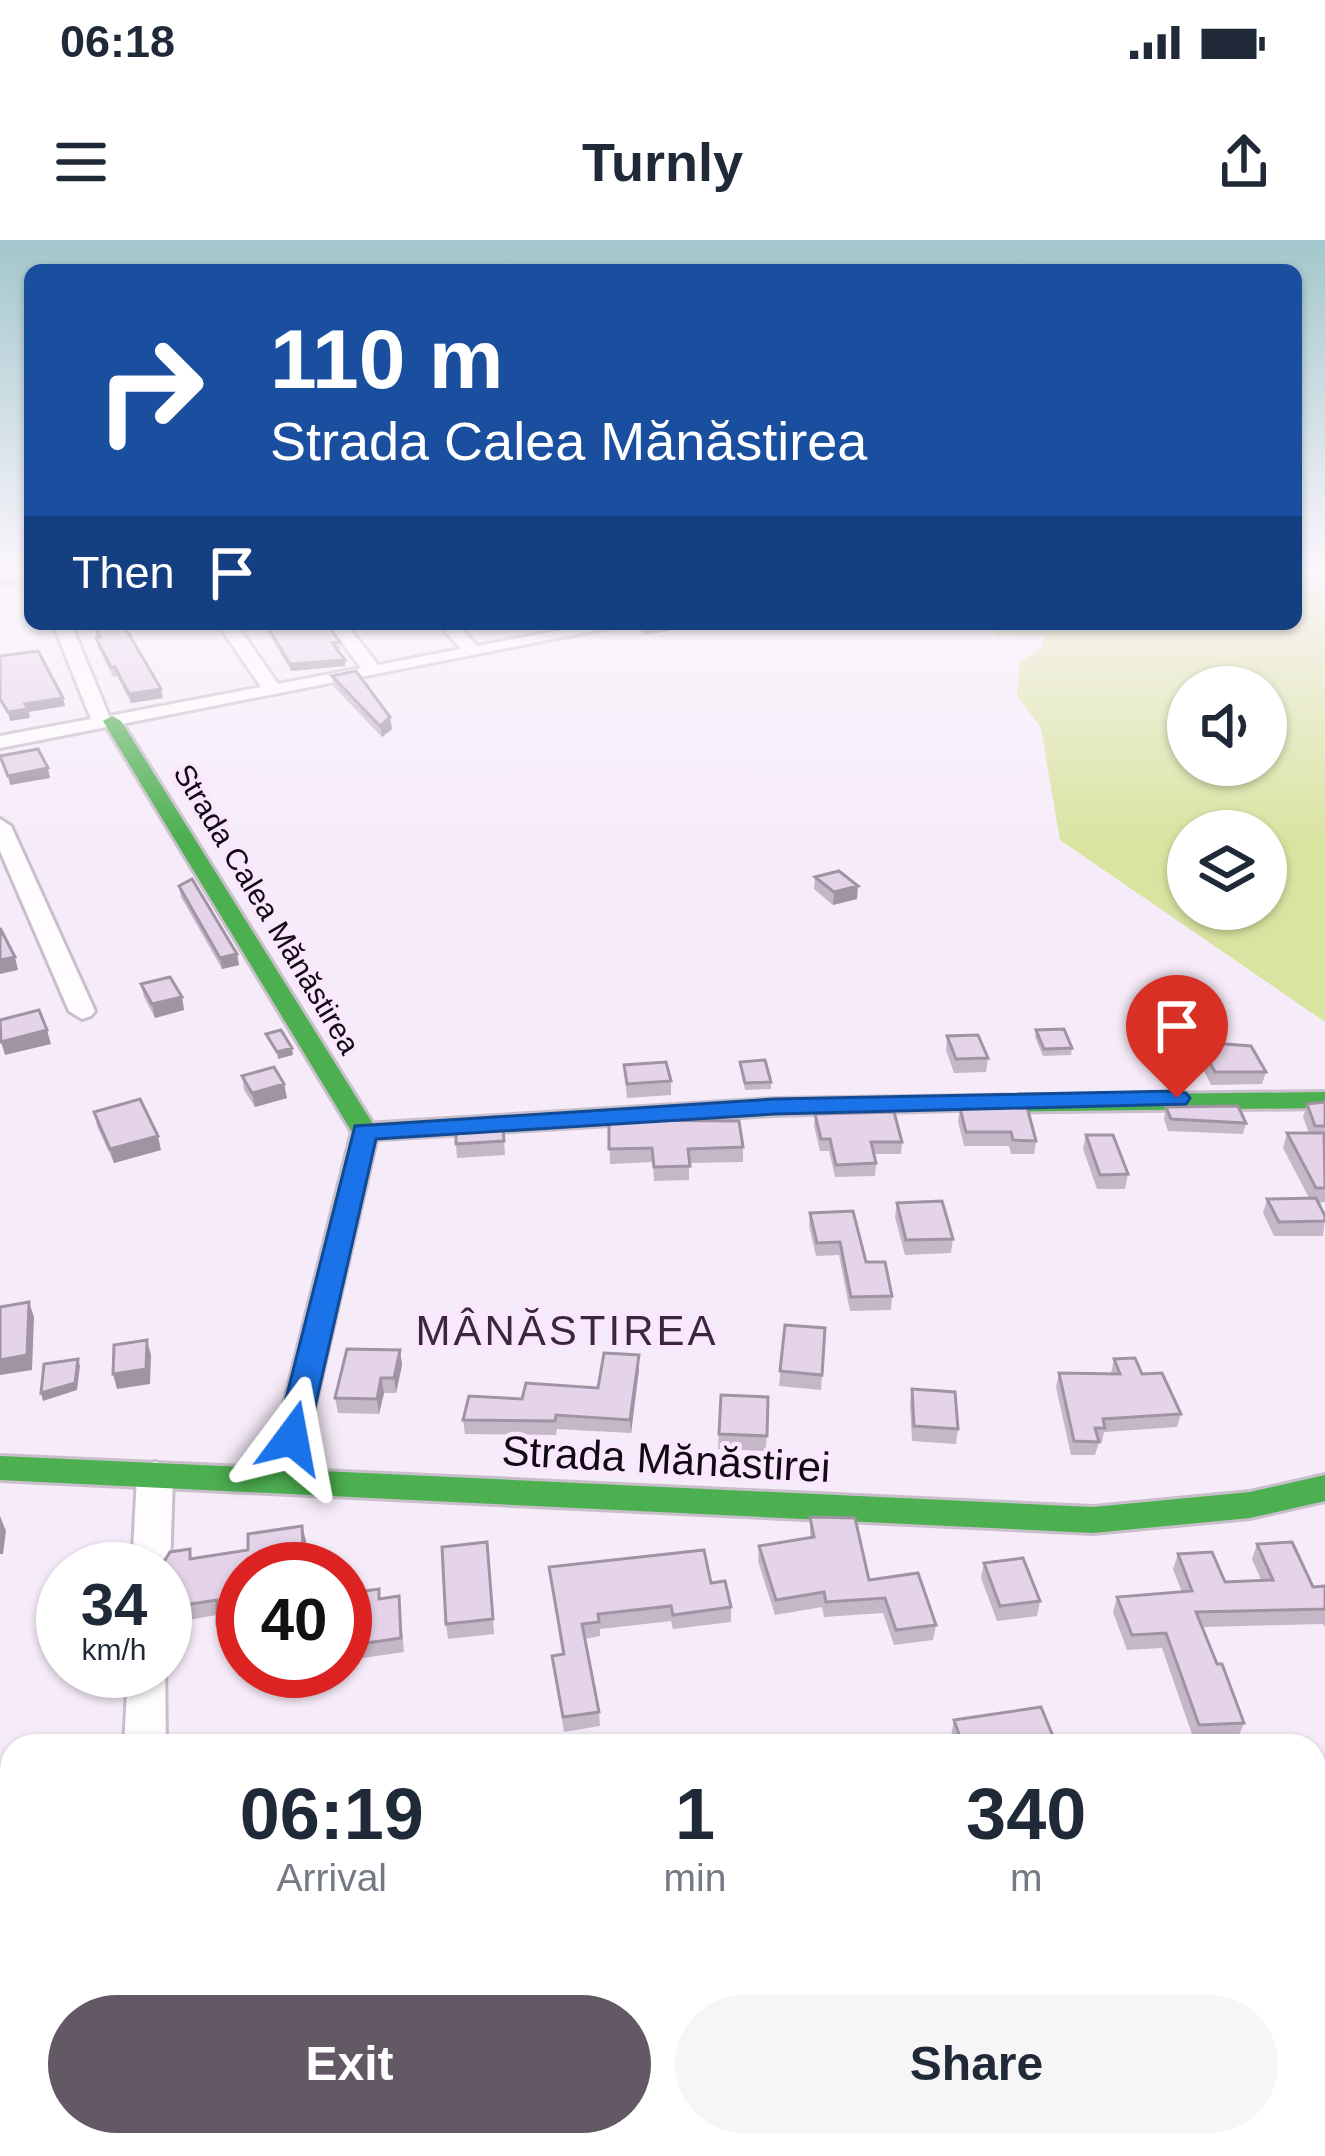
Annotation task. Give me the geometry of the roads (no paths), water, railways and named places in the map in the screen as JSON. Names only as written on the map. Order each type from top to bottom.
[{"type":"street","points":[[79,660],[107,722]]},
{"type":"street","points":[[252,660],[273,690]]},
{"type":"street","points":[[365,660],[373,671]]},
{"type":"street","points":[[0,742],[429,660]]},
{"type":"street","name":"Strada Calea Mănăstirea","points":[[107,722],[364,1132]]},
{"type":"street","points":[[0,826],[82,1011]]},
{"type":"street","points":[[281,1481],[364,1132],[774,1107],[1325,1100]]},
{"type":"street","name":"Strada Mănăstirei","points":[[0,1468],[1093,1520],[1227,1508],[1325,1488]]},
{"type":"street","points":[[152,1542],[154,1476]]},
{"type":"street","points":[[145,1734],[147,1698]]},
{"type":"district","name":"MÂNĂSTIREA","points":[[567,1330]]}]
